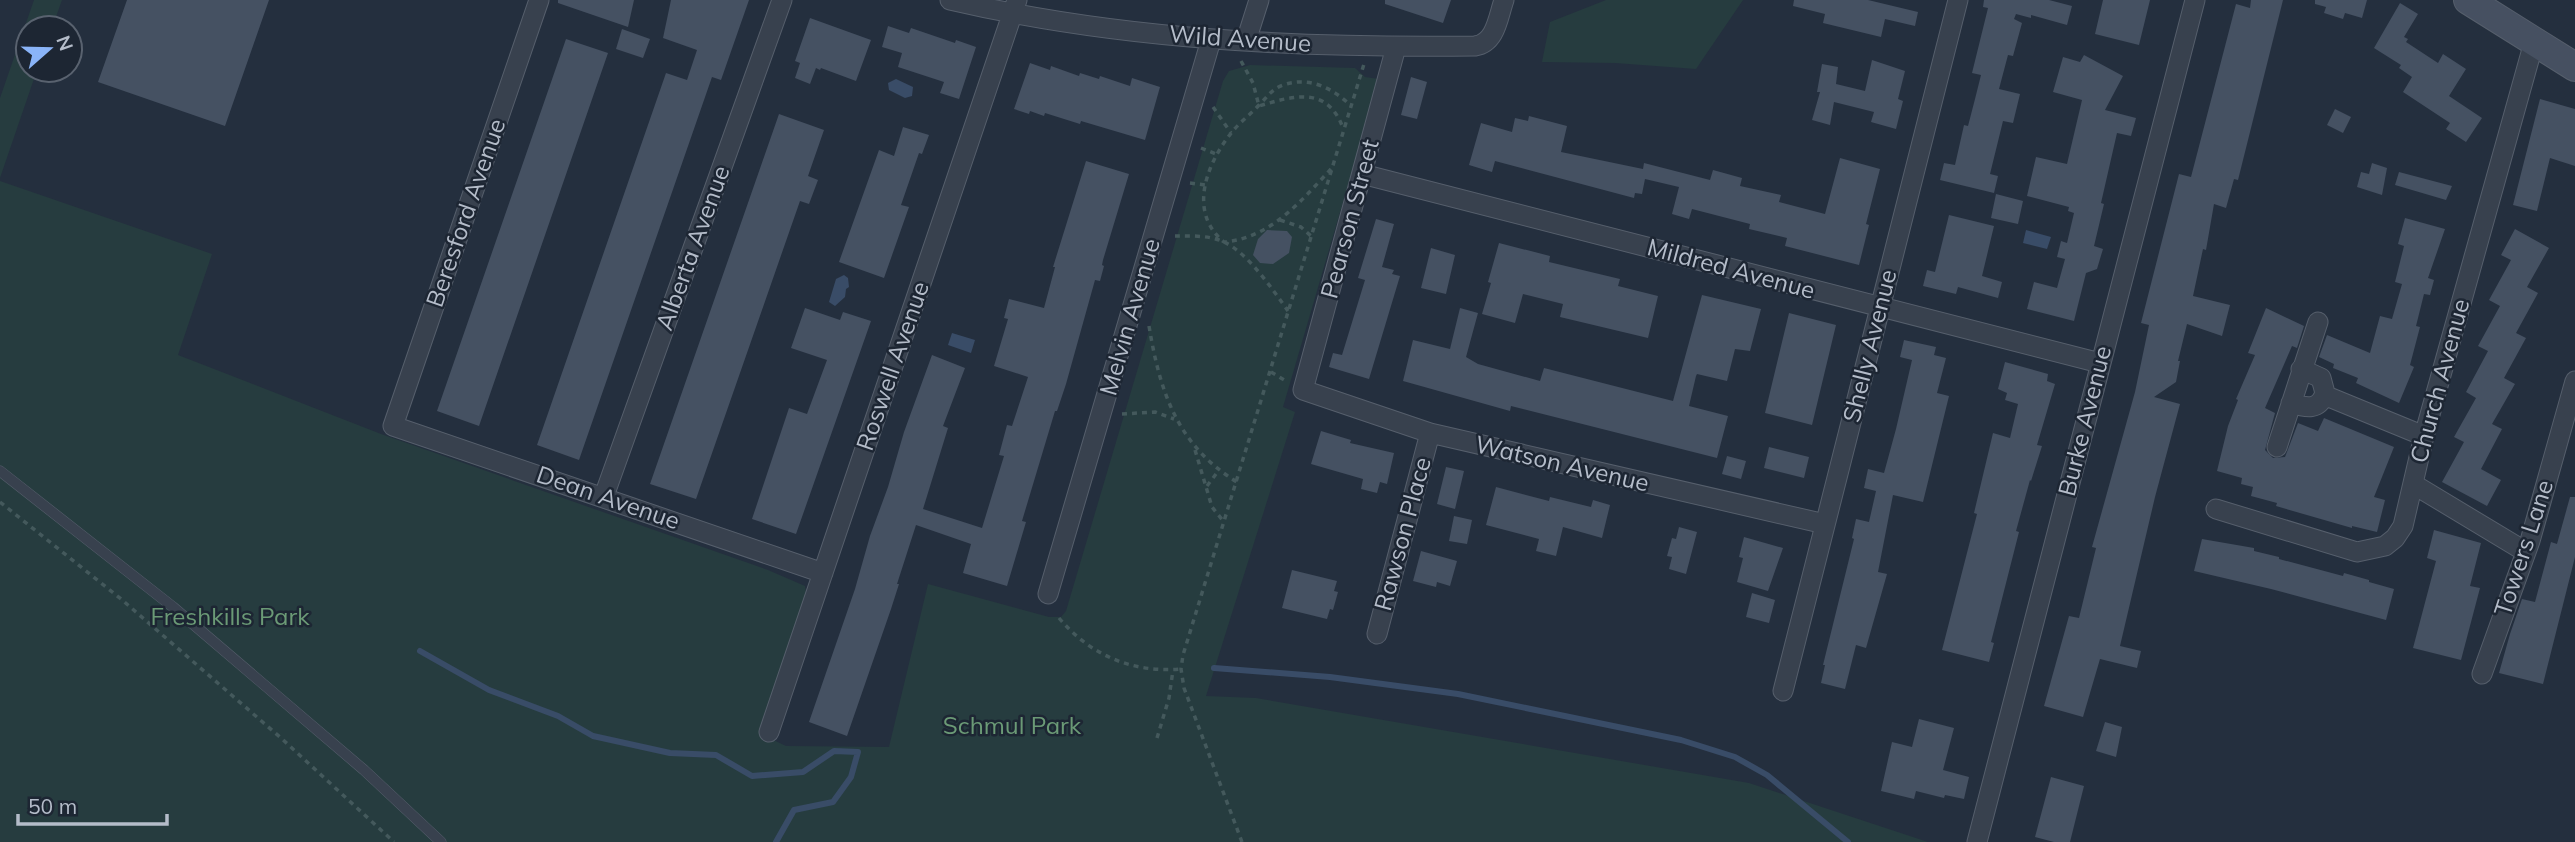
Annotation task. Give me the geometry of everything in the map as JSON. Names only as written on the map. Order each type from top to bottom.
[{"type":"main road","points":[[2468,0],[2575,68]]},
{"type":"street","name":"Beresford Avenue","points":[[393,426],[539,0]]},
{"type":"street","name":"Alberta Avenue","points":[[604,496],[782,0]]},
{"type":"street","name":"Wild Avenue","points":[[950,0],[1015,7],[1211,40],[1396,47],[1475,46],[1486,43],[1492,36],[1504,0]]},
{"type":"street","points":[[1246,41],[1259,0]]},
{"type":"street","name":"Shelly Avenue","points":[[1783,691],[1958,0]]},
{"type":"street","name":"Burke Avenue","points":[[1977,842],[2194,0]]},
{"type":"street","name":"Roswell Avenue","points":[[769,732],[1015,7]]},
{"type":"street","name":"Melvin Avenue","points":[[1048,594],[1211,40]]},
{"type":"street","name":"Church Avenue","points":[[2216,509],[2357,552],[2385,546],[2395,538],[2403,526],[2424,436],[2534,42]]},
{"type":"street","name":"Pearson Street","points":[[1297,387],[1362,174],[1396,47]]},
{"type":"street","name":"Mildred Avenue","points":[[1362,174],[2100,363]]},
{"type":"street","points":[[2277,447],[2318,322]]},
{"type":"street","points":[[2291,402],[2303,407],[2314,407],[2324,395],[2325,387],[2321,378],[2301,369]]},
{"type":"street","name":"Towers Lane","points":[[2482,674],[2526,552],[2575,381]]},
{"type":"street","name":"Watson Avenue","points":[[1297,387],[1430,433],[1825,524]]},
{"type":"street","points":[[2324,395],[2424,436]]},
{"type":"street","name":"Dean Avenue","points":[[393,426],[824,573]]},
{"type":"street","name":"Rawson Place","points":[[1377,634],[1430,433]]},
{"type":"street","points":[[2413,484],[2526,552]]},
{"type":"lane","points":[[0,471],[173,607],[364,770],[442,842]]},
{"type":"path","points":[[1241,61],[1253,83],[1259,106]]},
{"type":"path","points":[[1242,842],[1184,688],[1181,669],[1187,641],[1364,64]]},
{"type":"path","points":[[1288,313],[1256,270],[1241,254],[1224,242],[1205,216],[1205,185],[1216,154],[1231,133],[1267,95],[1283,85],[1308,82],[1332,90],[1351,106]]},
{"type":"path","points":[[1259,106],[1291,97],[1314,98],[1334,111],[1344,130]]},
{"type":"path","points":[[1213,107],[1231,133]]},
{"type":"path","points":[[1201,148],[1216,154]]},
{"type":"path","points":[[1175,236],[1206,237],[1224,242],[1245,239],[1280,220],[1332,168]]},
{"type":"path","points":[[1191,183],[1205,185]]},
{"type":"path","points":[[1280,220],[1301,227],[1312,237]]},
{"type":"path","points":[[1149,326],[1162,384],[1176,420],[1193,444],[1219,470],[1237,482]]},
{"type":"path","points":[[1270,372],[1297,387]]},
{"type":"path","points":[[1122,414],[1155,412],[1176,420]]},
{"type":"path","points":[[1193,444],[1215,511],[1224,522]]},
{"type":"path","points":[[1207,487],[1219,470]]},
{"type":"path","points":[[0,502],[121,599],[281,738],[394,842]]},
{"type":"path","points":[[1059,618],[1085,644],[1100,654],[1136,666],[1181,669]]},
{"type":"path","points":[[1157,738],[1169,698],[1172,670]]},
{"type":"green space","points":[[34,0],[62,0],[57,14],[29,14]]},
{"type":"green space","points":[[1606,0],[1743,0],[1696,69],[1615,63],[1542,62],[1550,22]]},
{"type":"green space","points":[[14,58],[14,84],[32,84],[0,178],[0,98]]},
{"type":"green space","points":[[1250,65],[1355,68],[1365,77],[1379,79],[1283,407],[1295,412],[1206,696],[1256,698],[1749,783],[1928,842],[0,842],[0,181],[212,254],[178,355],[381,434],[768,570],[805,586],[808,605],[763,735],[786,746],[889,747],[928,584],[1049,617],[1061,617],[1066,611],[1223,81],[1229,71]]},
{"type":"water","points":[[896,79],[913,87],[912,96],[905,98],[889,90],[888,83]]},
{"type":"water","points":[[2026,230],[2051,237],[2047,249],[2023,243]]},
{"type":"water","points":[[844,275],[848,278],[849,287],[845,297],[835,306],[829,302],[836,279]]},
{"type":"water","points":[[952,333],[975,340],[971,353],[948,345]]},
{"type":"building","points":[[127,0],[269,0],[225,126],[98,82]]},
{"type":"building","points":[[558,0],[634,0],[628,27],[558,3]]},
{"type":"building","points":[[671,0],[749,0],[721,80],[712,77],[579,460],[537,445],[666,73],[687,80],[697,50],[663,38]]},
{"type":"building","points":[[1385,0],[1451,0],[1443,23],[1385,4]]},
{"type":"building","points":[[1794,0],[1868,0],[1918,12],[1915,26],[1885,19],[1881,37],[1823,23],[1825,14],[1793,6]]},
{"type":"building","points":[[1984,0],[2049,0],[2072,6],[2067,25],[2031,15],[2031,18],[2016,14],[2014,19],[2022,23],[2013,56],[2008,55],[1999,89],[2020,94],[2013,123],[2003,121],[1990,174],[1998,176],[1994,193],[1940,180],[1944,163],[1955,165],[1964,125],[1968,126],[1981,75],[1972,73],[1988,8],[1983,7]]},
{"type":"building","points":[[2103,0],[2150,0],[2139,45],[2095,34]]},
{"type":"building","points":[[2251,0],[2283,0],[2238,180],[2234,179],[2226,208],[2214,204],[2206,250],[2203,249],[2193,296],[2230,305],[2222,336],[2187,324],[2176,382],[2154,397],[2180,404],[2120,646],[2141,651],[2137,668],[2100,659],[2083,717],[2044,706],[2069,616],[2079,618],[2096,548],[2092,547],[2135,392],[2149,325],[2141,323],[2179,174],[2191,177],[2236,4],[2250,8]]},
{"type":"building","points":[[2315,0],[2367,0],[2362,18],[2345,13],[2343,19],[2324,13],[2326,7],[2315,4]]},
{"type":"building","points":[[2400,3],[2418,14],[2404,37],[2408,39],[2406,42],[2438,63],[2443,54],[2466,69],[2449,96],[2482,118],[2466,142],[2446,129],[2450,123],[2403,92],[2412,77],[2399,68],[2401,65],[2374,48]]},
{"type":"building","points":[[810,18],[871,40],[856,81],[821,68],[816,68],[810,84],[795,78],[800,63],[795,61]]},
{"type":"building","points":[[888,26],[909,33],[911,28],[976,47],[959,99],[940,93],[944,82],[898,67],[902,53],[882,47]]},
{"type":"building","points":[[622,29],[650,39],[643,58],[616,49]]},
{"type":"building","points":[[566,39],[608,53],[479,426],[437,411]]},
{"type":"building","points":[[2084,55],[2123,76],[2105,110],[2136,118],[2131,136],[2117,133],[2094,246],[2103,249],[2097,269],[2086,273],[2074,321],[2027,309],[2034,282],[2057,288],[2065,259],[2057,257],[2061,241],[2067,243],[2074,213],[2068,211],[2069,207],[2027,196],[2036,157],[2067,164],[2082,100],[2053,92],[2063,57],[2080,62]]},
{"type":"building","points":[[1872,60],[1905,71],[1898,99],[1903,101],[1896,129],[1871,122],[1874,112],[1834,102],[1830,125],[1812,120],[1820,92],[1817,92],[1822,64],[1838,67],[1836,84],[1865,91]]},
{"type":"building","points":[[1030,63],[1050,70],[1051,66],[1079,76],[1080,73],[1099,79],[1100,76],[1130,86],[1132,78],[1160,87],[1145,140],[1081,121],[1080,124],[1045,113],[1044,116],[1014,109]]},
{"type":"building","points":[[1411,77],[1427,82],[1417,119],[1401,115]]},
{"type":"building","points":[[2540,99],[2575,109],[2575,166],[2550,158],[2537,211],[2513,205]]},
{"type":"building","points":[[2335,109],[2351,117],[2343,133],[2327,125]]},
{"type":"building","points":[[779,114],[824,130],[808,176],[818,180],[809,204],[800,201],[696,499],[650,484]]},
{"type":"building","points":[[1529,116],[1567,126],[1561,152],[1643,169],[1644,163],[1710,180],[1713,170],[1742,178],[1740,186],[1781,195],[1779,202],[1825,214],[1840,158],[1880,169],[1859,265],[1785,246],[1787,238],[1749,229],[1750,224],[1692,209],[1689,219],[1672,214],[1679,187],[1645,179],[1642,194],[1635,193],[1634,198],[1495,161],[1492,172],[1469,165],[1481,123],[1512,132],[1515,118],[1528,121]]},
{"type":"building","points":[[903,127],[929,135],[922,154],[919,153],[901,205],[909,207],[884,278],[839,262],[879,150],[894,156]]},
{"type":"building","points":[[1086,161],[1129,174],[1103,260],[1100,281],[1095,280],[1066,384],[1055,411],[1022,521],[1026,522],[1007,586],[963,573],[971,544],[916,525],[891,609],[847,736],[809,722],[932,355],[965,368],[943,426],[948,428],[923,509],[982,528],[1004,456],[999,455],[1007,425],[1012,426],[1028,377],[994,366],[1008,319],[1004,318],[1009,299],[1044,308],[1053,267]]},
{"type":"building","points":[[2372,163],[2387,168],[2382,195],[2357,187],[2361,172],[2369,174]]},
{"type":"building","points":[[2399,172],[2452,186],[2446,200],[2395,185]]},
{"type":"building","points":[[1996,194],[2023,201],[2018,224],[1991,218]]},
{"type":"building","points":[[1949,215],[1994,226],[1982,276],[2002,282],[1998,298],[1958,287],[1956,294],[1923,286],[1927,270],[1935,272]]},
{"type":"building","points":[[2405,218],[2445,229],[2428,278],[2434,280],[2430,295],[2424,294],[2416,326],[2420,327],[2410,365],[2414,367],[2399,403],[2356,383],[2358,378],[2333,368],[2334,364],[2319,357],[2327,335],[2370,353],[2380,316],[2392,319],[2402,284],[2395,282],[2404,246],[2398,244]]},
{"type":"building","points":[[1376,219],[1394,224],[1382,267],[1394,270],[1392,274],[1400,276],[1369,379],[1329,367],[1333,353],[1342,355],[1365,280],[1358,278]]},
{"type":"building","points":[[2515,229],[2549,248],[2527,287],[2538,293],[2516,333],[2526,338],[2504,378],[2515,384],[2492,424],[2502,429],[2481,469],[2501,480],[2487,506],[2442,482],[2464,442],[2454,437],[2476,398],[2466,392],[2488,351],[2478,346],[2500,306],[2489,300],[2511,260],[2501,255]]},
{"type":"building","points":[[1267,230],[1287,231],[1292,237],[1289,253],[1273,264],[1260,263],[1253,255],[1258,239]]},
{"type":"building","points":[[1499,243],[1550,256],[1549,262],[1620,279],[1618,286],[1658,296],[1648,338],[1560,317],[1563,304],[1523,294],[1515,323],[1482,314]]},
{"type":"building","points":[[1431,248],[1455,255],[1446,294],[1421,288]]},
{"type":"building","points":[[1702,295],[1761,309],[1750,351],[1735,349],[1727,381],[1697,374],[1696,376],[1689,406],[1728,416],[1717,458],[1511,406],[1510,411],[1403,381],[1413,340],[1450,349],[1460,308],[1478,313],[1466,357],[1478,364],[1540,381],[1544,368],[1673,401]]},
{"type":"building","points":[[805,308],[840,320],[843,312],[871,321],[796,534],[752,519],[789,408],[807,414],[827,360],[791,348]]},
{"type":"building","points":[[2266,308],[2304,326],[2297,348],[2292,346],[2265,408],[2275,413],[2265,450],[2273,458],[2285,457],[2298,423],[2318,431],[2324,418],[2394,447],[2374,497],[2385,500],[2377,532],[2352,528],[2276,506],[2277,503],[2251,496],[2253,487],[2241,484],[2242,478],[2217,471],[2228,426],[2238,400],[2236,399],[2255,355],[2248,353]]},
{"type":"building","points":[[1789,313],[1836,325],[1812,425],[1765,413]]},
{"type":"building","points":[[1904,340],[1936,347],[1934,355],[1946,358],[1937,393],[1949,396],[1923,502],[1893,495],[1878,572],[1887,574],[1866,648],[1856,645],[1845,689],[1821,683],[1823,665],[1854,539],[1856,519],[1869,522],[1876,491],[1864,488],[1868,469],[1884,473],[1896,429],[1912,360],[1900,357]]},
{"type":"building","points":[[2005,362],[2048,374],[2047,381],[2055,384],[2037,445],[2042,446],[2016,531],[2019,532],[1991,642],[1994,643],[1989,662],[1942,650],[1977,514],[1974,513],[1993,433],[2010,438],[2018,404],[2005,400],[2007,393],[1998,389]]},
{"type":"building","points":[[1321,431],[1351,440],[1350,443],[1394,453],[1387,484],[1380,482],[1377,493],[1361,489],[1363,479],[1311,464]]},
{"type":"building","points":[[1769,447],[1809,457],[1804,478],[1764,468]]},
{"type":"building","points":[[1727,456],[1746,461],[1741,479],[1722,474]]},
{"type":"building","points":[[1446,467],[1464,471],[1455,509],[1437,504]]},
{"type":"building","points":[[1496,487],[1549,501],[1550,497],[1591,507],[1593,500],[1610,505],[1602,538],[1563,527],[1556,556],[1536,551],[1539,539],[1486,525]]},
{"type":"building","points":[[2570,497],[2575,497],[2575,557],[2543,684],[2499,673],[2522,599],[2535,602],[2551,542],[2557,544]]},
{"type":"building","points":[[1454,516],[1472,520],[1467,544],[1449,541]]},
{"type":"building","points":[[1679,527],[1697,532],[1686,574],[1669,569],[1672,557],[1667,556],[1672,538],[1676,539]]},
{"type":"building","points":[[2434,530],[2481,543],[2470,586],[2480,588],[2461,660],[2413,648],[2436,561],[2427,558]]},
{"type":"building","points":[[1744,537],[1783,548],[1768,591],[1737,582],[1743,558],[1739,557]]},
{"type":"building","points":[[2202,539],[2254,548],[2254,551],[2279,559],[2343,576],[2344,573],[2394,589],[2386,620],[2194,571]]},
{"type":"building","points":[[1421,551],[1457,561],[1450,586],[1437,582],[1436,587],[1413,581]]},
{"type":"building","points":[[1292,570],[1337,581],[1334,591],[1338,592],[1333,610],[1330,609],[1327,619],[1282,608]]},
{"type":"building","points":[[1752,593],[1775,600],[1769,623],[1746,617]]},
{"type":"building","points":[[1919,719],[1954,728],[1943,770],[1969,777],[1964,799],[1945,795],[1944,798],[1916,791],[1914,799],[1881,791],[1892,742],[1912,747]]},
{"type":"building","points":[[2105,722],[2122,727],[2116,757],[2096,751]]},
{"type":"building","points":[[2051,777],[2084,786],[2070,842],[2054,842],[2035,837]]},
{"type":"waterway","points":[[420,651],[489,690],[558,716],[593,736],[670,753],[716,755],[752,776],[803,772],[834,751],[858,752],[851,777],[833,802],[794,810],[776,842]]},
{"type":"waterway","points":[[1214,668],[1330,677],[1458,694],[1681,740],[1735,757],[1767,775],[1848,842]]},
{"type":"park label","name":"Freshkills Park","points":[[230,617]]},
{"type":"park label","name":"Schmul Park","points":[[1012,726]]}]
